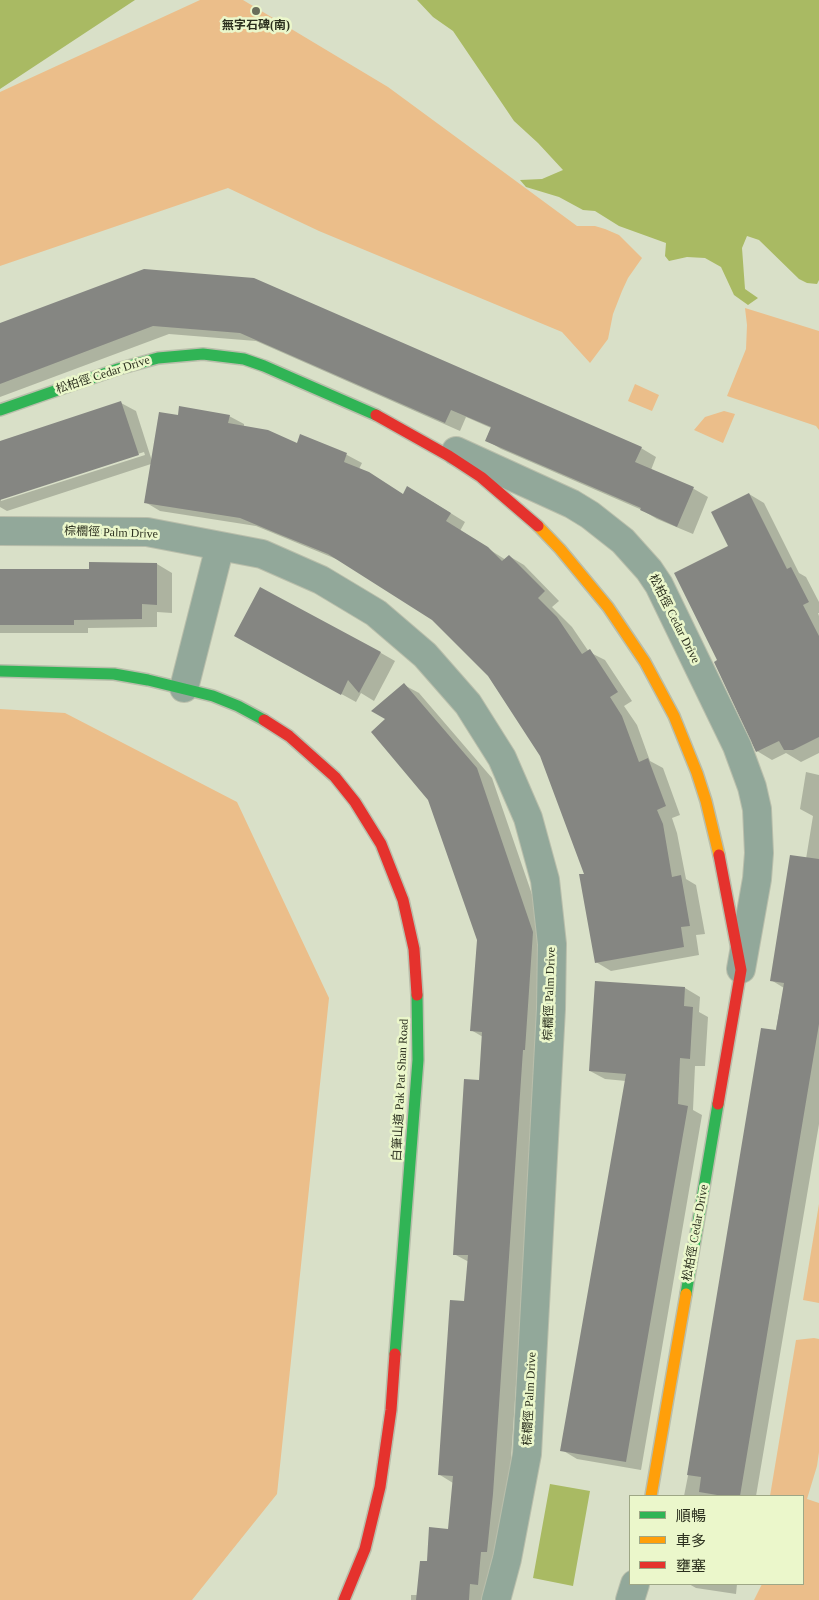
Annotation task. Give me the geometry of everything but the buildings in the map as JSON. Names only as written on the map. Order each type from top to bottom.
[{"type":"street","name":"松柏徑 Cedar Drive","points":[[0,410],[137,363],[171,356],[202,354],[244,359],[377,415],[572,504],[607,527],[623,541],[649,570],[667,601],[737,746],[752,787],[757,809],[759,853],[757,879],[651,1495]]},
{"type":"street","name":"松柏徑 Cedar Drive","points":[[377,415],[449,456],[481,477],[505,496],[532,520],[572,563],[608,606],[630,637],[674,716],[697,773],[716,839],[741,970]]},
{"type":"street","name":"棕櫚徑 Palm Drive","points":[[0,531],[147,532],[262,554],[322,580],[376,613],[425,655],[468,704],[502,758],[528,818],[545,880],[552,944],[551,1009],[526,1454],[507,1559],[496,1600]]},
{"type":"street","points":[[184,688],[220,546]]},
{"type":"street","name":"白筆山道 Pak Pat Shan Road","points":[[0,671],[38,670],[114,674],[148,680],[213,696],[263,719],[289,736],[335,777],[355,802],[381,844],[403,900],[410,925],[418,985],[418,1060],[391,1410],[380,1487],[373,1520],[365,1549],[344,1600]]},
{"type":"street","points":[[630,1600],[635,1585]]},
{"type":"shaded area","points":[[0,0],[135,0],[0,89]]},
{"type":"shaded area","points":[[200,0],[243,0],[388,87],[577,226],[595,226],[619,235],[642,258],[628,278],[622,291],[613,314],[608,339],[590,363],[562,332],[319,231],[228,188],[0,266],[0,92]]},
{"type":"shaded area","points":[[417,0],[819,0],[819,280],[817,284],[807,283],[799,279],[759,240],[747,236],[742,248],[745,289],[758,298],[748,305],[734,295],[721,267],[705,258],[687,257],[669,261],[665,256],[666,243],[619,226],[595,211],[583,210],[559,197],[526,187],[520,180],[542,179],[563,170],[514,121],[453,31],[433,17]]},
{"type":"shaded area","points":[[745,308],[819,331],[819,430],[816,426],[727,396],[746,349],[747,325]]},
{"type":"shaded area","points":[[635,384],[659,395],[652,411],[628,401]]},
{"type":"shaded area","points":[[724,411],[735,414],[723,443],[694,430],[705,417]]},
{"type":"shaded area","points":[[0,709],[65,713],[237,802],[329,998],[277,1494],[192,1600],[0,1600]]},
{"type":"shaded area","points":[[819,1204],[819,1303],[803,1300]]},
{"type":"shaded area","points":[[819,1339],[819,1452],[817,1466],[807,1499],[819,1503],[819,1600],[754,1600],[762,1585],[804,1585],[804,1495],[770,1495],[796,1340]]},
{"type":"shaded area","points":[[550,1484],[590,1491],[573,1586],[533,1578]]},
{"type":"traffic: fast","points":[[0,410],[118,369],[158,358],[203,354],[244,359],[264,366],[376,415]]},
{"type":"traffic: fast","points":[[0,671],[114,674],[148,680],[213,696],[238,706],[264,720]]},
{"type":"traffic: fast","points":[[395,1354],[418,1060],[417,995]]},
{"type":"traffic: fast","points":[[686,1294],[718,1104]]},
{"type":"traffic: slow","points":[[538,526],[560,549],[608,607],[645,662],[674,716],[697,773],[719,855]]},
{"type":"traffic: slow","points":[[651,1495],[686,1294]]},
{"type":"traffic: jam","points":[[376,415],[449,456],[481,477],[538,526]]},
{"type":"traffic: jam","points":[[264,720],[289,736],[335,777],[355,802],[381,844],[403,900],[414,949],[417,995]]},
{"type":"traffic: jam","points":[[718,1104],[741,970],[719,855]]},
{"type":"traffic: jam","points":[[344,1600],[365,1549],[380,1487],[391,1410],[395,1354]]},
{"type":"place","name":"無字石碑(南)","points":[[256,11]]}]
